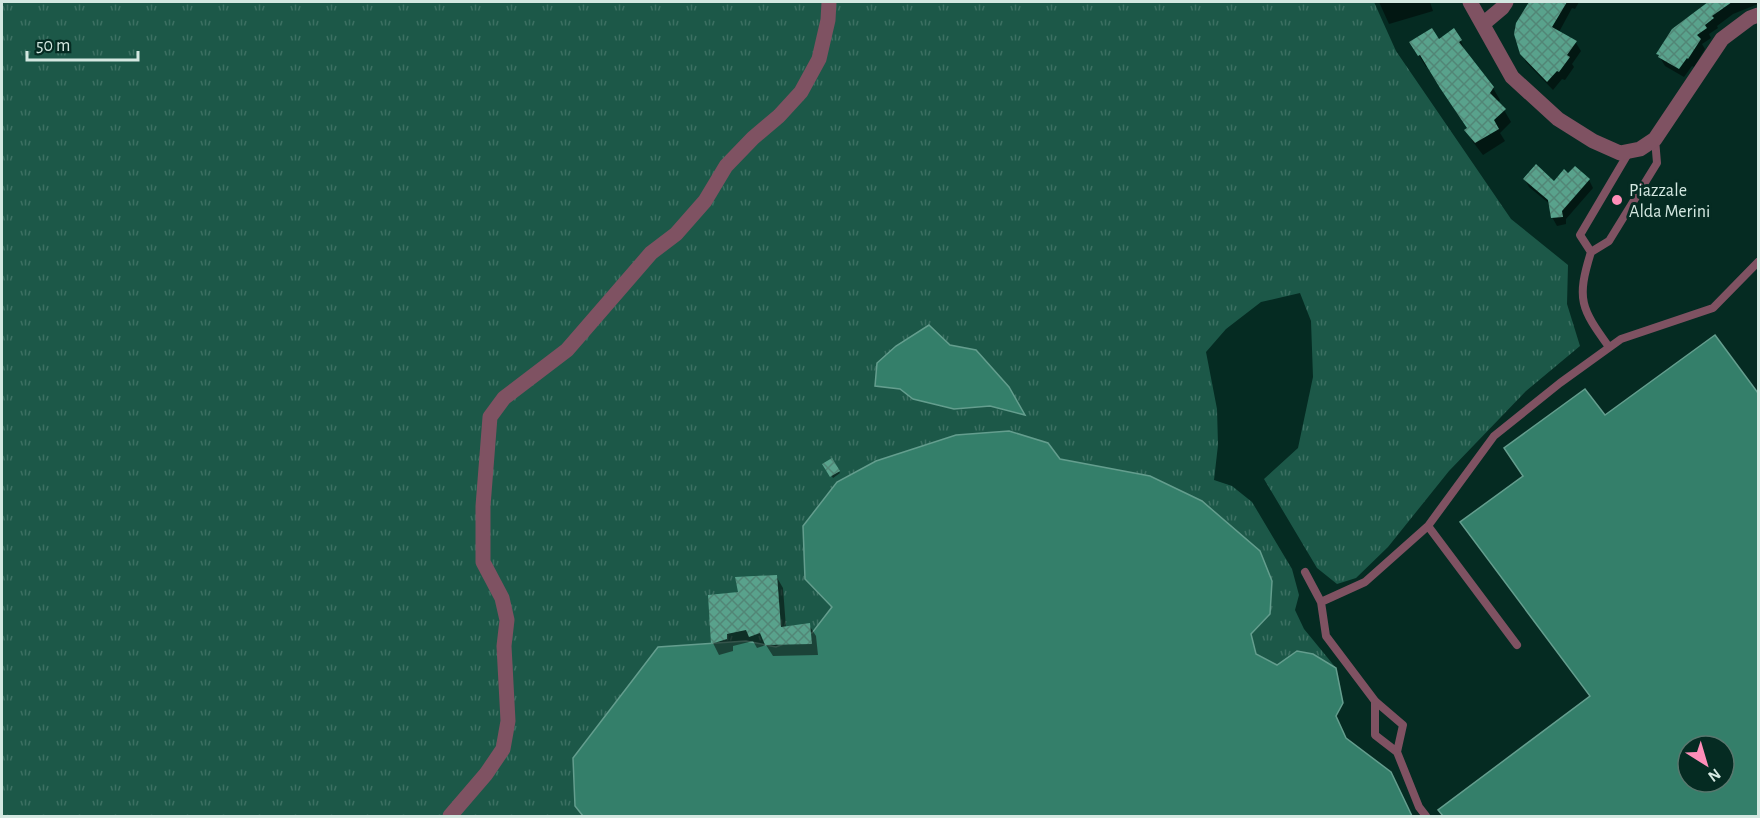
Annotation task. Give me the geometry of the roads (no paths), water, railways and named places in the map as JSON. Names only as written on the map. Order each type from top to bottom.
[{"type":"street","points":[[450,816],[486,774],[503,749],[508,721],[504,646],[507,620],[502,598],[483,562],[483,506],[490,417],[504,398],[567,350],[651,253],[676,234],[705,201],[726,166],[801,92],[819,59],[828,20],[829,2]]},
{"type":"street","points":[[1470,2],[1512,77],[1530,96],[1558,119],[1593,141],[1620,153],[1640,148],[1655,140],[1722,39],[1750,18],[1758,15]]},
{"type":"street","points":[[1483,24],[1506,2]]},
{"type":"lane","points":[[1609,347],[1590,321],[1582,296],[1583,280],[1591,252],[1609,241],[1657,163],[1655,140]]},
{"type":"lane","points":[[1591,252],[1580,234],[1629,152]]},
{"type":"lane","points":[[1321,602],[1365,582],[1428,526],[1494,436],[1560,383],[1621,339],[1713,308],[1758,262]]},
{"type":"lane","points":[[1428,526],[1517,645]]},
{"type":"lane","points":[[1305,572],[1321,602],[1326,636],[1375,701],[1403,725],[1396,752]]},
{"type":"lane","points":[[1375,701],[1375,735],[1396,752],[1419,807],[1426,816]]},
{"type":"place","name":"Piazzale Alda Merini","points":[[1617,200]]}]
